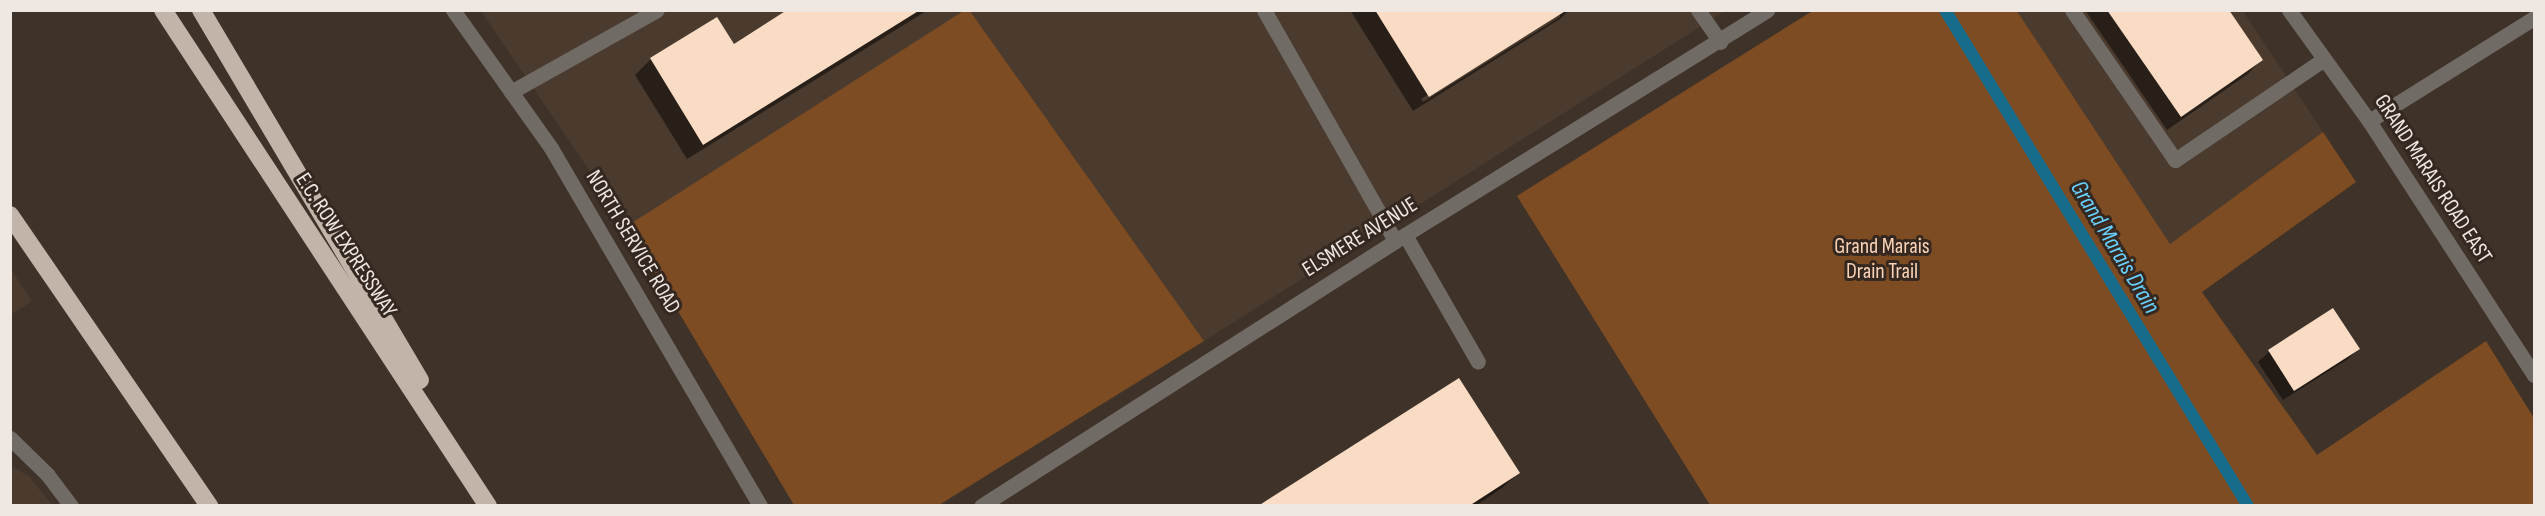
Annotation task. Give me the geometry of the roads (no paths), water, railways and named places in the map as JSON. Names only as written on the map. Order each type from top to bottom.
[{"type":"highway","name":"E.C. ROW EXPRESSWAY","points":[[163,10],[488,506]]},
{"type":"highway","points":[[201,10],[494,506]]},
{"type":"highway","points":[[10,215],[209,506]]},
{"type":"street","name":"NORTH SERVICE ROAD","points":[[453,10],[551,148],[760,506]]},
{"type":"street","points":[[511,92],[657,10]]},
{"type":"street","points":[[1264,10],[1400,238],[1478,362]]},
{"type":"street","points":[[1698,10],[1720,42]]},
{"type":"street","name":"ELSMERE AVENUE","points":[[981,506],[1400,238],[1720,42],[1767,10]]},
{"type":"street","points":[[2072,10],[2175,160],[2324,59]]},
{"type":"street","name":"GRAND MARAIS ROAD EAST","points":[[2289,10],[2369,121],[2535,375]]},
{"type":"street","points":[[2369,121],[2535,18]]},
{"type":"street","points":[[10,438],[47,474],[71,506]]},
{"type":"waterway","name":"Grand Marais Drain","points":[[1945,10],[2248,506]]},
{"type":"park label","name":"Grand Marais Drain Trail","points":[[1882,258]]}]
